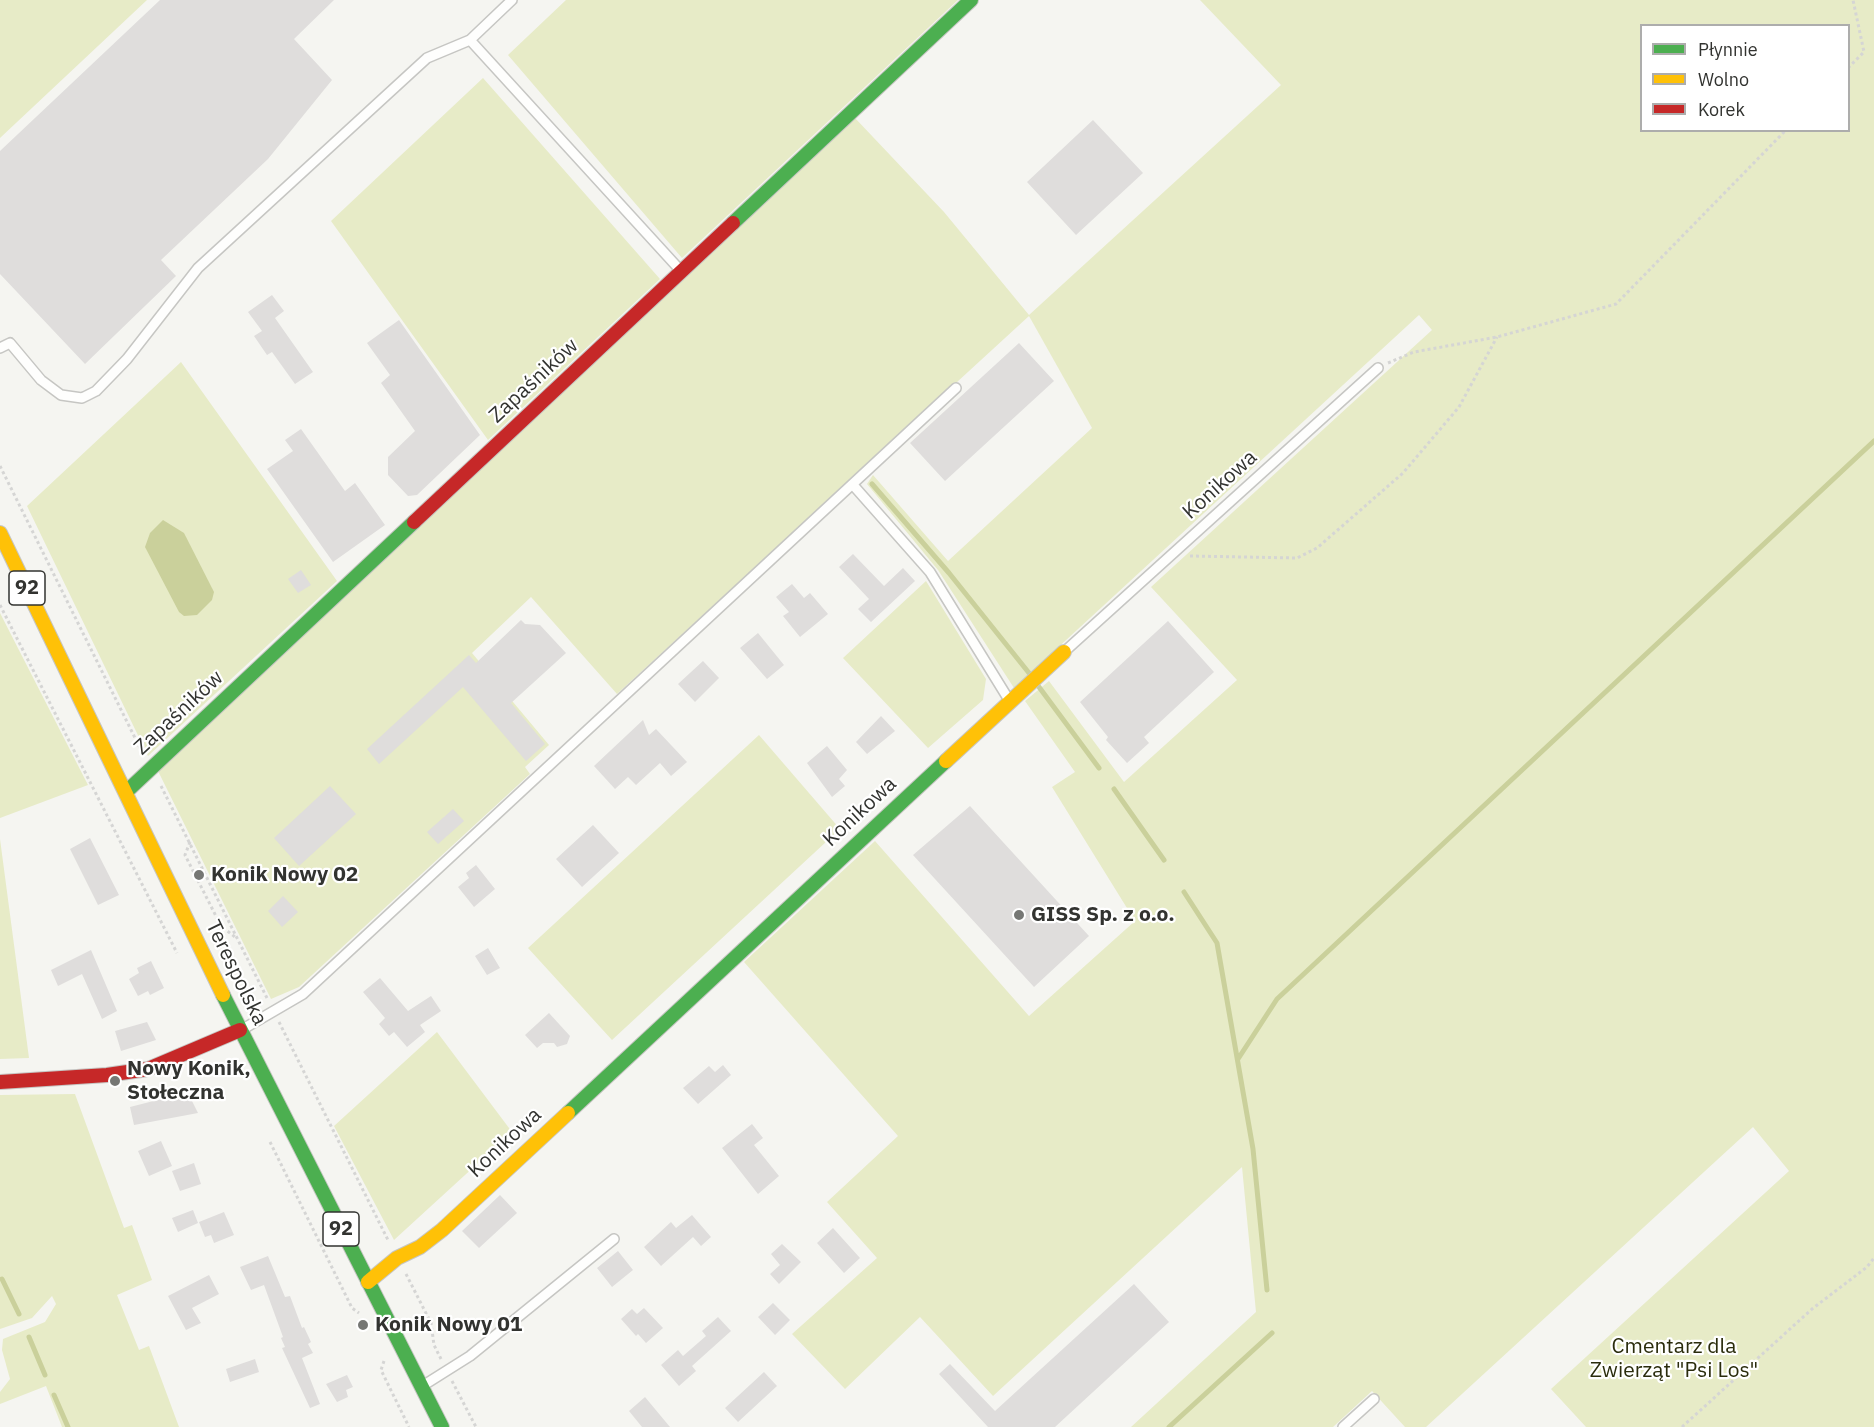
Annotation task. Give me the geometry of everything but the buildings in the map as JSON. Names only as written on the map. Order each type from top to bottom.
[{"type":"street","name":"Zapaśników","points":[[126,792],[970,0]]},
{"type":"street","name":"Terespolska","points":[[0,533],[240,1030],[442,1427]]},
{"type":"street","name":"Konikowa","points":[[368,1282],[397,1258],[420,1247],[442,1230],[1064,652]]},
{"type":"street","points":[[0,1082],[106,1075],[148,1069],[240,1030]]},
{"type":"lane","points":[[0,348],[10,343],[41,380],[61,394],[82,398],[96,392],[127,359],[198,268],[427,58],[470,40],[512,0]]},
{"type":"lane","points":[[470,40],[681,271]]},
{"type":"lane","name":"Konikowa","points":[[1064,652],[1378,368]]},
{"type":"lane","points":[[240,1030],[303,994],[956,388]]},
{"type":"lane","points":[[853,485],[930,572],[1011,702]]},
{"type":"lane","points":[[422,1387],[447,1371],[614,1239]]},
{"type":"lane","points":[[1343,1427],[1374,1399]]},
{"type":"path","points":[[1850,66],[1864,52],[1853,0]]},
{"type":"path","points":[[1378,368],[1395,358],[1414,352],[1497,337],[1616,304],[1784,132]]},
{"type":"path","points":[[1173,555],[1297,558],[1317,548],[1402,473],[1459,407],[1497,337]]},
{"type":"path","points":[[0,466],[431,1323],[434,1345],[476,1427]]},
{"type":"path","points":[[190,842],[185,855],[221,926],[236,938]]},
{"type":"path","points":[[1682,1427],[1812,1309],[1867,1267],[1874,1258]]},
{"type":"green space","points":[[0,0],[147,0],[0,138]]},
{"type":"green space","points":[[566,0],[958,0],[682,258],[508,55]]},
{"type":"green space","name":"Cmentarz dla Zwierząt \"Psi Los\"","points":[[1200,0],[1874,0],[1874,1427],[1586,1427],[1551,1389],[1789,1171],[1753,1127],[1426,1427],[1405,1427],[1372,1391],[1333,1427],[1131,1427],[1256,1312],[1242,1167],[993,1396],[920,1317],[845,1389],[792,1334],[877,1258],[827,1202],[898,1136],[744,962],[875,841],[1029,1016],[1135,921],[1052,787],[1075,772],[1025,701],[1049,681],[1124,782],[1237,680],[1151,587],[1432,330],[1419,315],[1014,688],[938,570],[867,484],[873,475],[948,561],[1092,428],[1029,316],[617,694],[531,597],[472,653],[549,745],[525,767],[530,774],[299,987],[271,999],[158,771],[855,118],[944,212],[1029,315],[1281,85]]},
{"type":"green space","points":[[483,78],[660,279],[488,440],[331,221]]},
{"type":"green space","points":[[181,362],[337,581],[148,756],[27,506]]},
{"type":"green space","points":[[926,581],[986,679],[983,700],[928,748],[843,658]]},
{"type":"green space","points":[[0,613],[88,785],[0,818]]},
{"type":"green space","points":[[759,735],[840,829],[612,1040],[528,948]]},
{"type":"green space","points":[[0,839],[29,1058],[0,1059]]},
{"type":"green space","points":[[437,1032],[512,1132],[394,1240],[334,1126]]},
{"type":"green space","points":[[75,1094],[124,1228],[132,1225],[152,1280],[117,1295],[139,1350],[149,1346],[179,1427],[62,1427],[46,1386],[0,1404],[0,1392],[10,1379],[2,1350],[3,1339],[45,1322],[56,1304],[52,1296],[32,1318],[0,1329],[0,1095]]},
{"type":"shaded area","points":[[163,520],[184,533],[214,592],[212,600],[197,615],[184,616],[179,612],[145,547],[150,533]]},
{"type":"waterway","points":[[1238,1059],[1277,999],[1874,441]]},
{"type":"waterway","points":[[872,484],[949,573],[1029,673]]},
{"type":"waterway","points":[[1039,687],[1099,768]]},
{"type":"waterway","points":[[1114,789],[1164,860]]},
{"type":"waterway","points":[[1184,892],[1217,943],[1253,1149],[1267,1290]]},
{"type":"waterway","points":[[2,1279],[19,1314]]},
{"type":"waterway","points":[[1169,1427],[1272,1333]]},
{"type":"waterway","points":[[29,1337],[45,1375]]},
{"type":"waterway","points":[[54,1395],[68,1427]]},
{"type":"traffic: fast","points":[[733,223],[971,0]]},
{"type":"traffic: fast","points":[[126,792],[414,522]]},
{"type":"traffic: fast","points":[[568,1113],[946,761]]},
{"type":"traffic: fast","points":[[223,995],[442,1427]]},
{"type":"traffic: slow","points":[[0,533],[223,995]]},
{"type":"traffic: slow","points":[[946,761],[1064,652]]},
{"type":"traffic: slow","points":[[368,1282],[397,1258],[420,1247],[442,1230],[568,1113]]},
{"type":"traffic: jam","points":[[414,522],[733,223]]},
{"type":"traffic: jam","points":[[0,1082],[107,1075],[148,1069],[240,1030]]},
{"type":"place","name":"Konik Nowy 02","points":[[199,875]]},
{"type":"place","name":"GISS Sp. z o.o.","points":[[1019,915]]},
{"type":"place","name":"Nowy Konik, Stołeczna","points":[[115,1081]]},
{"type":"place","name":"Konik Nowy 01","points":[[363,1325]]}]
